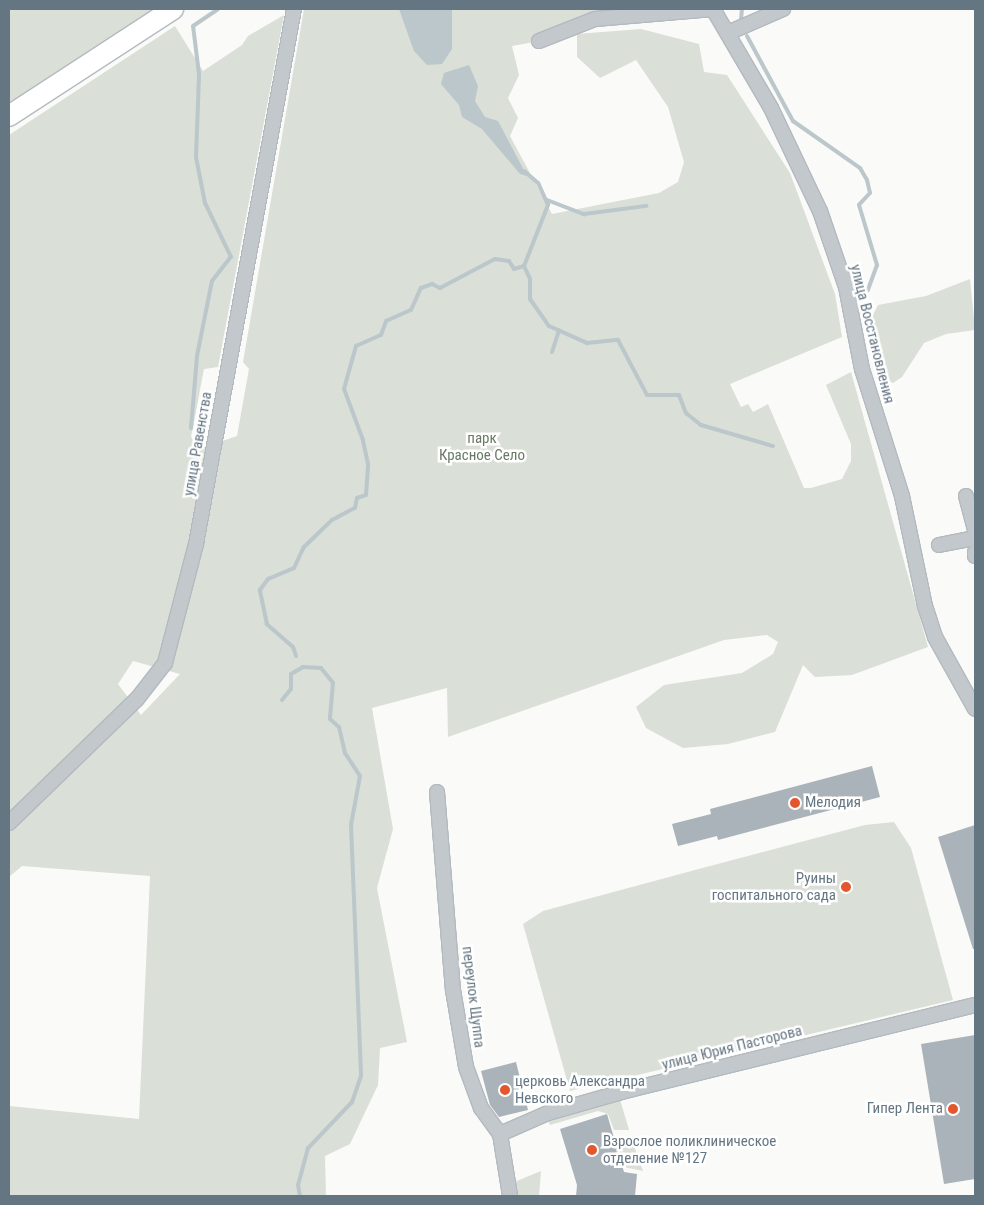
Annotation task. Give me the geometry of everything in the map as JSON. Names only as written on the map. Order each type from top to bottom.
[{"type":"street","points":[[9,116],[173,9]]},
{"type":"street","name":"улица Равенства","points":[[9,823],[137,699],[165,663],[196,544],[294,9]]},
{"type":"street","points":[[540,42],[595,19],[713,9]]},
{"type":"street","name":"улица Восстановления","points":[[713,9],[730,32],[820,211],[846,287],[862,369],[902,496],[925,606],[935,637],[975,709]]},
{"type":"street","points":[[730,32],[783,9]]},
{"type":"street","points":[[966,496],[975,529]]},
{"type":"street","points":[[939,545],[975,538]]},
{"type":"street","name":"переулок Щуппа","points":[[438,792],[453,990],[466,1067],[481,1108],[500,1134],[510,1196]]},
{"type":"street","name":"улица Юрия Пасторова","points":[[500,1134],[548,1113],[629,1090],[975,1005]]},
{"type":"green space","points":[[9,9],[161,9],[9,107]]},
{"type":"green space","name":"парк Красное Село","points":[[304,9],[625,9],[587,15],[534,42],[512,46],[519,75],[508,98],[518,118],[510,136],[552,214],[659,193],[678,182],[684,162],[668,107],[636,60],[600,78],[577,57],[577,34],[641,29],[699,44],[704,72],[727,75],[790,173],[835,294],[842,337],[730,384],[741,407],[748,404],[753,412],[768,404],[804,488],[811,488],[842,479],[851,461],[851,444],[826,385],[851,372],[928,647],[852,675],[815,677],[803,665],[775,732],[728,744],[683,748],[646,728],[636,707],[664,685],[742,673],[773,654],[778,642],[767,635],[724,640],[448,737],[447,688],[372,708],[393,829],[377,888],[407,1042],[380,1048],[378,1085],[350,1144],[325,1156],[326,1196],[9,1196],[9,1106],[139,1119],[150,876],[22,866],[9,877],[9,135],[175,26],[203,71],[242,45],[248,36],[284,15],[218,367],[204,369],[191,437],[202,448],[237,436],[249,369],[243,362]],"holes":[[[133,661],[180,674],[141,715],[118,684]]]},
{"type":"green space","points":[[970,279],[975,330],[946,334],[924,343],[902,377],[893,383],[886,380],[875,366],[868,345],[871,319],[878,305],[926,296]]},
{"type":"green space","points":[[894,822],[911,848],[953,1000],[570,1091],[523,924],[543,911],[865,825]]},
{"type":"green space","points":[[619,1096],[629,1130],[614,1130],[608,1114],[598,1111],[550,1125],[547,1118]]},
{"type":"green space","points":[[632,1140],[643,1171],[624,1167],[617,1141]]},
{"type":"green space","points":[[541,1171],[539,1196],[513,1196],[512,1183]]},
{"type":"shaded area","points":[[399,9],[452,9],[452,49],[442,64],[427,65],[414,51]]},
{"type":"shaded area","points":[[469,65],[478,86],[475,101],[485,117],[498,121],[527,176],[520,174],[482,129],[462,117],[459,105],[441,84],[444,73]]},
{"type":"building","name":"Мелодия","points":[[872,766],[880,797],[718,840],[717,836],[678,846],[672,824],[711,814],[710,809]]},
{"type":"building","points":[[975,825],[975,949],[973,949],[938,837]]},
{"type":"building","name":"Гипер Лента","points":[[975,1035],[975,1179],[944,1184],[921,1044]]},
{"type":"building","name":"церковь Александра Невского","points":[[516,1062],[528,1110],[499,1117],[490,1105],[481,1071]]},
{"type":"building","name":"Взрослое поликлиническое отделение №127","points":[[607,1114],[624,1172],[637,1174],[635,1196],[576,1196],[577,1185],[560,1129]]},
{"type":"waterway","points":[[191,428],[197,356],[212,281],[231,257],[205,203],[196,157],[199,74],[193,26],[218,9]]},
{"type":"waterway","points":[[741,20],[742,9]]},
{"type":"waterway","points":[[747,36],[793,121],[860,168],[867,180],[870,193],[859,205],[877,265],[868,290]]},
{"type":"waterway","points":[[296,656],[293,647],[267,624],[260,590],[268,579],[294,568],[304,547],[332,520],[355,508],[357,498],[366,495],[368,464],[363,440],[344,389],[356,346],[381,335],[386,321],[411,310],[421,288],[432,284],[440,288],[495,259],[509,261],[514,269],[524,266],[548,205],[538,183],[524,171]]},
{"type":"waterway","points":[[547,200],[584,214],[646,206]]},
{"type":"waterway","points":[[524,266],[530,279],[530,299],[549,326],[587,343],[618,340],[647,395],[679,395],[686,413],[701,425],[773,446]]},
{"type":"waterway","points":[[552,352],[559,330]]},
{"type":"waterway","points":[[282,700],[291,689],[291,674],[303,667],[321,668],[333,683],[330,719],[339,727],[345,753],[360,776],[351,825],[361,1076],[352,1102],[308,1148],[298,1185],[300,1196]]},
{"type":"place","name":"Мелодия","points":[[795,803]]},
{"type":"place","name":"Руины госпитального сада","points":[[846,887]]},
{"type":"place","name":"церковь Александра Невского","points":[[505,1090]]},
{"type":"place","name":"Гипер Лента","points":[[953,1109]]},
{"type":"place","name":"Взрослое поликлиническое отделение №127","points":[[592,1150]]}]
